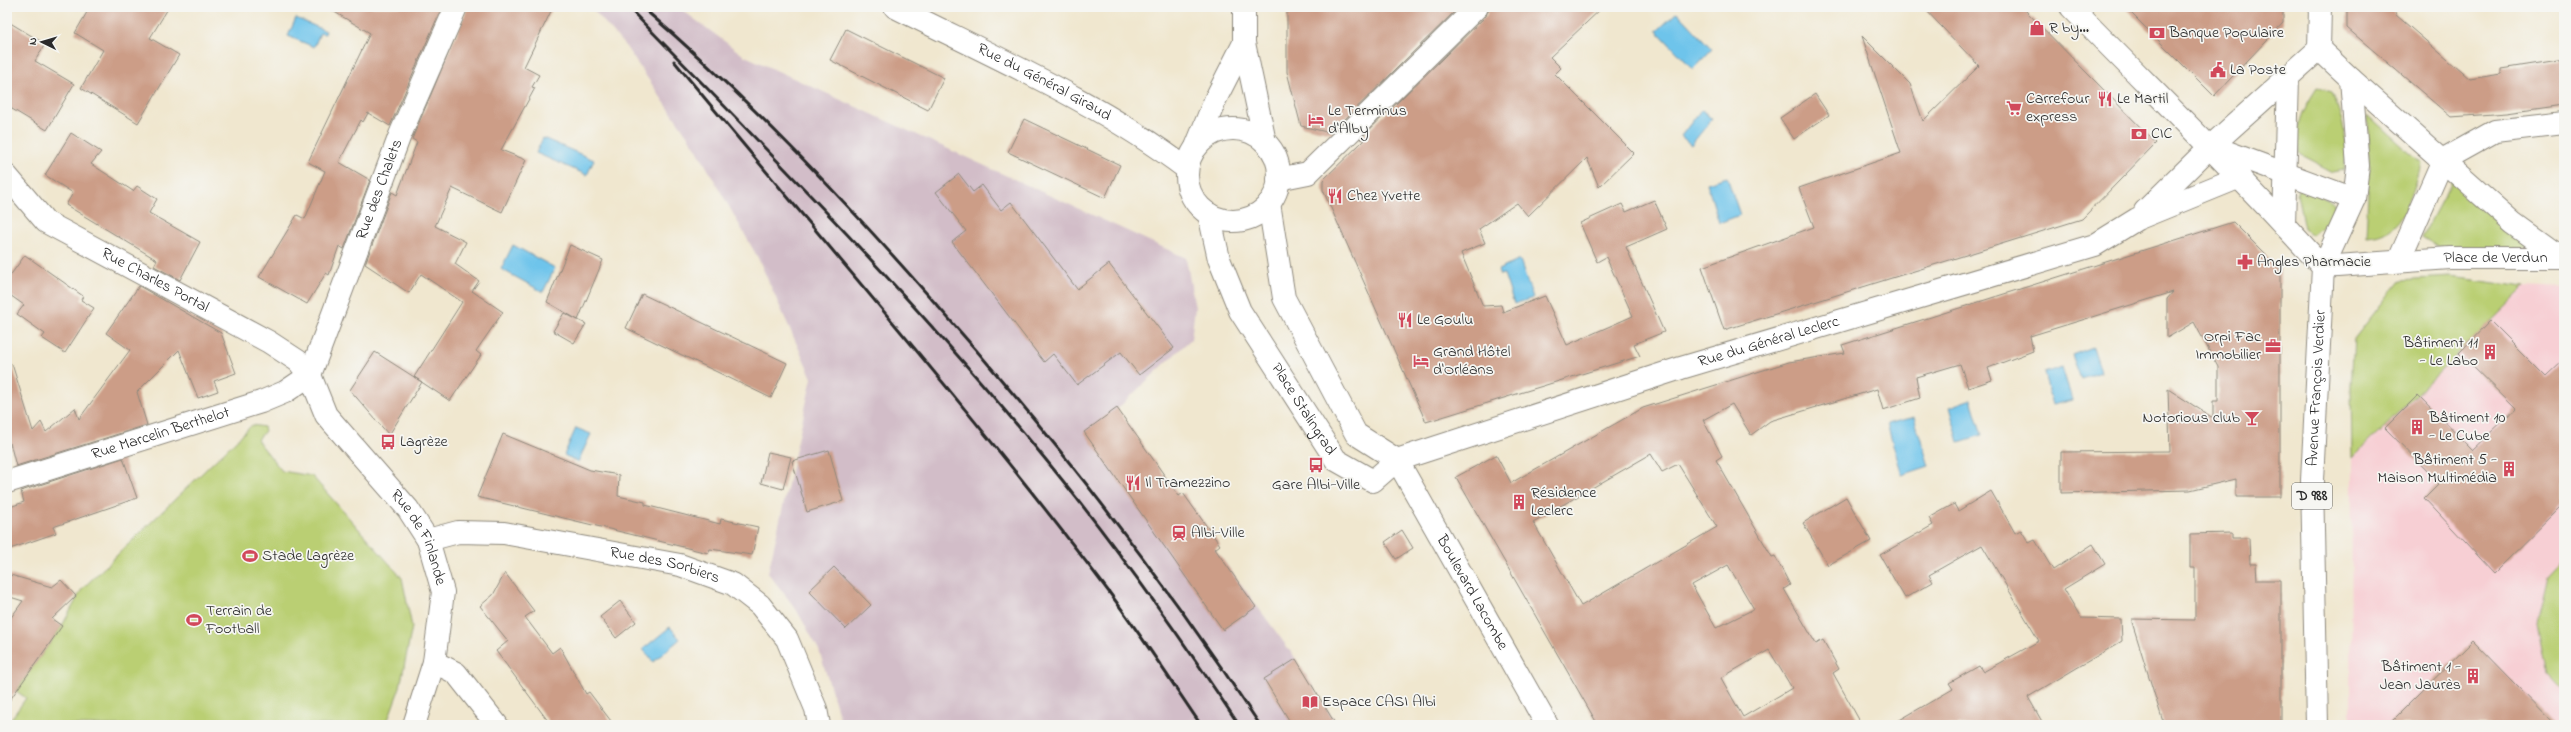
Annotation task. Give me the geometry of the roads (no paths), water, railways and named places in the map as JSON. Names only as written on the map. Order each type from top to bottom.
[{"type":"street","name":"Rue des Chalets","points":[[310,375],[400,136],[456,7]]},
{"type":"street","name":"Rue du Général Giraud","points":[[895,7],[1080,102],[1136,133],[1191,159]]},
{"type":"street","points":[[1244,7],[1244,42],[1265,142]]},
{"type":"street","points":[[1278,179],[1308,173],[1477,7]]},
{"type":"street","points":[[2071,7],[2174,113],[2211,146],[2323,267],[2354,199],[2358,166],[2352,78]]},
{"type":"street","points":[[2137,219],[2211,146],[2319,49],[2320,7]]},
{"type":"street","points":[[1191,159],[1204,140],[1215,133],[1228,130],[1248,132],[1265,142],[1273,153],[1278,166],[1276,192],[1269,203],[1259,213],[1248,219],[1228,220],[1210,214],[1199,206],[1192,195],[1188,182],[1191,159],[1216,98],[1244,42]]},
{"type":"street","name":"Place de Verdun","points":[[2319,49],[2513,222],[2562,257]]},
{"type":"street","points":[[2284,224],[2288,77]]},
{"type":"street","points":[[2399,260],[2443,160],[2495,131],[2564,123]]},
{"type":"street","points":[[2211,146],[2354,199]]},
{"type":"street","name":"Rue Charles Portal","points":[[7,176],[46,222],[270,342],[298,361],[310,375]]},
{"type":"street","points":[[2137,219],[2240,177]]},
{"type":"street","name":"Place Stalingrad","points":[[1210,214],[1219,259],[1240,311],[1336,460],[1373,481],[1397,460],[1356,434],[1284,298],[1269,203]]},
{"type":"street","name":"Rue du Général Leclerc","points":[[1397,460],[1681,368],[2095,245],[2137,219]]},
{"type":"street","name":"Place de Verdun","points":[[2323,267],[2399,260],[2562,257]]},
{"type":"street","name":"Avenue François Verdier","points":[[2317,725],[2312,480],[2323,267]]},
{"type":"street","name":"Rue Marcelin Berthelot","points":[[7,482],[261,402],[285,392],[310,375]]},
{"type":"street","name":"Rue de Finlande","points":[[310,375],[326,415],[408,509],[428,540],[443,592],[434,662],[414,725]]},
{"type":"street","name":"Boulevard Lacombe","points":[[1397,460],[1547,725]]},
{"type":"street","name":"Rue des Sorbiers","points":[[428,540],[458,532],[504,533],[680,566],[733,584],[760,605],[788,639],[816,709],[819,725]]},
{"type":"street","points":[[434,662],[456,673],[497,725]]},
{"type":"water","points":[[1677,12],[1712,49],[1693,69],[1657,31]]},
{"type":"water","points":[[296,18],[326,31],[325,34],[320,33],[314,47],[288,36]]},
{"type":"water","points":[[1701,110],[1712,119],[1691,145],[1681,136]]},
{"type":"water","points":[[543,138],[594,160],[587,175],[536,153]]},
{"type":"water","points":[[1727,177],[1740,215],[1719,223],[1707,183]]},
{"type":"water","points":[[513,245],[555,268],[543,292],[501,269]]},
{"type":"water","points":[[1520,260],[1533,298],[1514,304],[1504,274],[1500,275],[1498,270]]},
{"type":"water","points":[[2093,347],[2101,372],[2081,379],[2072,355]]},
{"type":"water","points":[[2062,367],[2072,400],[2052,405],[2044,373]]},
{"type":"water","points":[[1971,399],[1982,435],[1959,442],[1949,407]]},
{"type":"water","points":[[1914,417],[1929,466],[1902,475],[1887,424]]},
{"type":"water","points":[[576,428],[591,434],[578,462],[564,455]]},
{"type":"water","points":[[670,627],[680,639],[653,662],[643,649]]},
{"type":"railway","points":[[628,7],[889,279],[989,391],[1064,482],[1116,550],[1167,619],[1239,725]]},
{"type":"railway","points":[[642,7],[680,40],[790,146],[860,219],[973,346],[1060,451],[1143,558],[1222,668],[1260,725]]},
{"type":"railway","points":[[674,61],[949,390],[1057,524],[1121,608],[1201,725]]},
{"type":"place","name":"R by...","points":[[2037,28]]},
{"type":"place","name":"Banque Populaire","points":[[2157,33]]},
{"type":"place","name":"La Poste","points":[[2218,70]]},
{"type":"place","name":"Le Martil","points":[[2105,99]]},
{"type":"place","name":"Carrefour express","points":[[2014,108]]},
{"type":"place","name":"Le Terminus d'Alby","points":[[1316,120]]},
{"type":"place","name":"CIC","points":[[2139,134]]},
{"type":"place","name":"Chez Yvette","points":[[1335,196]]},
{"type":"place","name":"Angles Pharmacie","points":[[2245,262]]},
{"type":"place","name":"Le Goulu","points":[[1405,320]]},
{"type":"place","name":"Orpi Fac Immobilier","points":[[2273,346]]},
{"type":"place","name":"Bâtiment 11 - Le Labo","points":[[2490,352]]},
{"type":"place","name":"Grand Hôtel d'Orléans","points":[[1421,361]]},
{"type":"place","name":"Notorious club","points":[[2252,418]]},
{"type":"place","name":"Bâtiment 10 - Le Cube","points":[[2417,427]]},
{"type":"place","name":"Lagrèze","points":[[388,442]]},
{"type":"place","name":"Gare Albi-Ville","points":[[1316,465]]},
{"type":"place","name":"Bâtiment 5 - Maison Multimédia","points":[[2509,469]]},
{"type":"place","name":"Il Tramezzino","points":[[1133,483]]},
{"type":"place","name":"Résidence Leclerc","points":[[1519,502]]},
{"type":"place","name":"Albi-Ville","points":[[1179,533]]},
{"type":"place","name":"Stade Lagrèze","points":[[250,556]]},
{"type":"place","name":"Terrain de Football","points":[[194,620]]},
{"type":"place","name":"Bâtiment 1 - Jean Jaurès","points":[[2473,676]]},
{"type":"place","name":"Espace CASI Albi","points":[[1310,702]]}]
